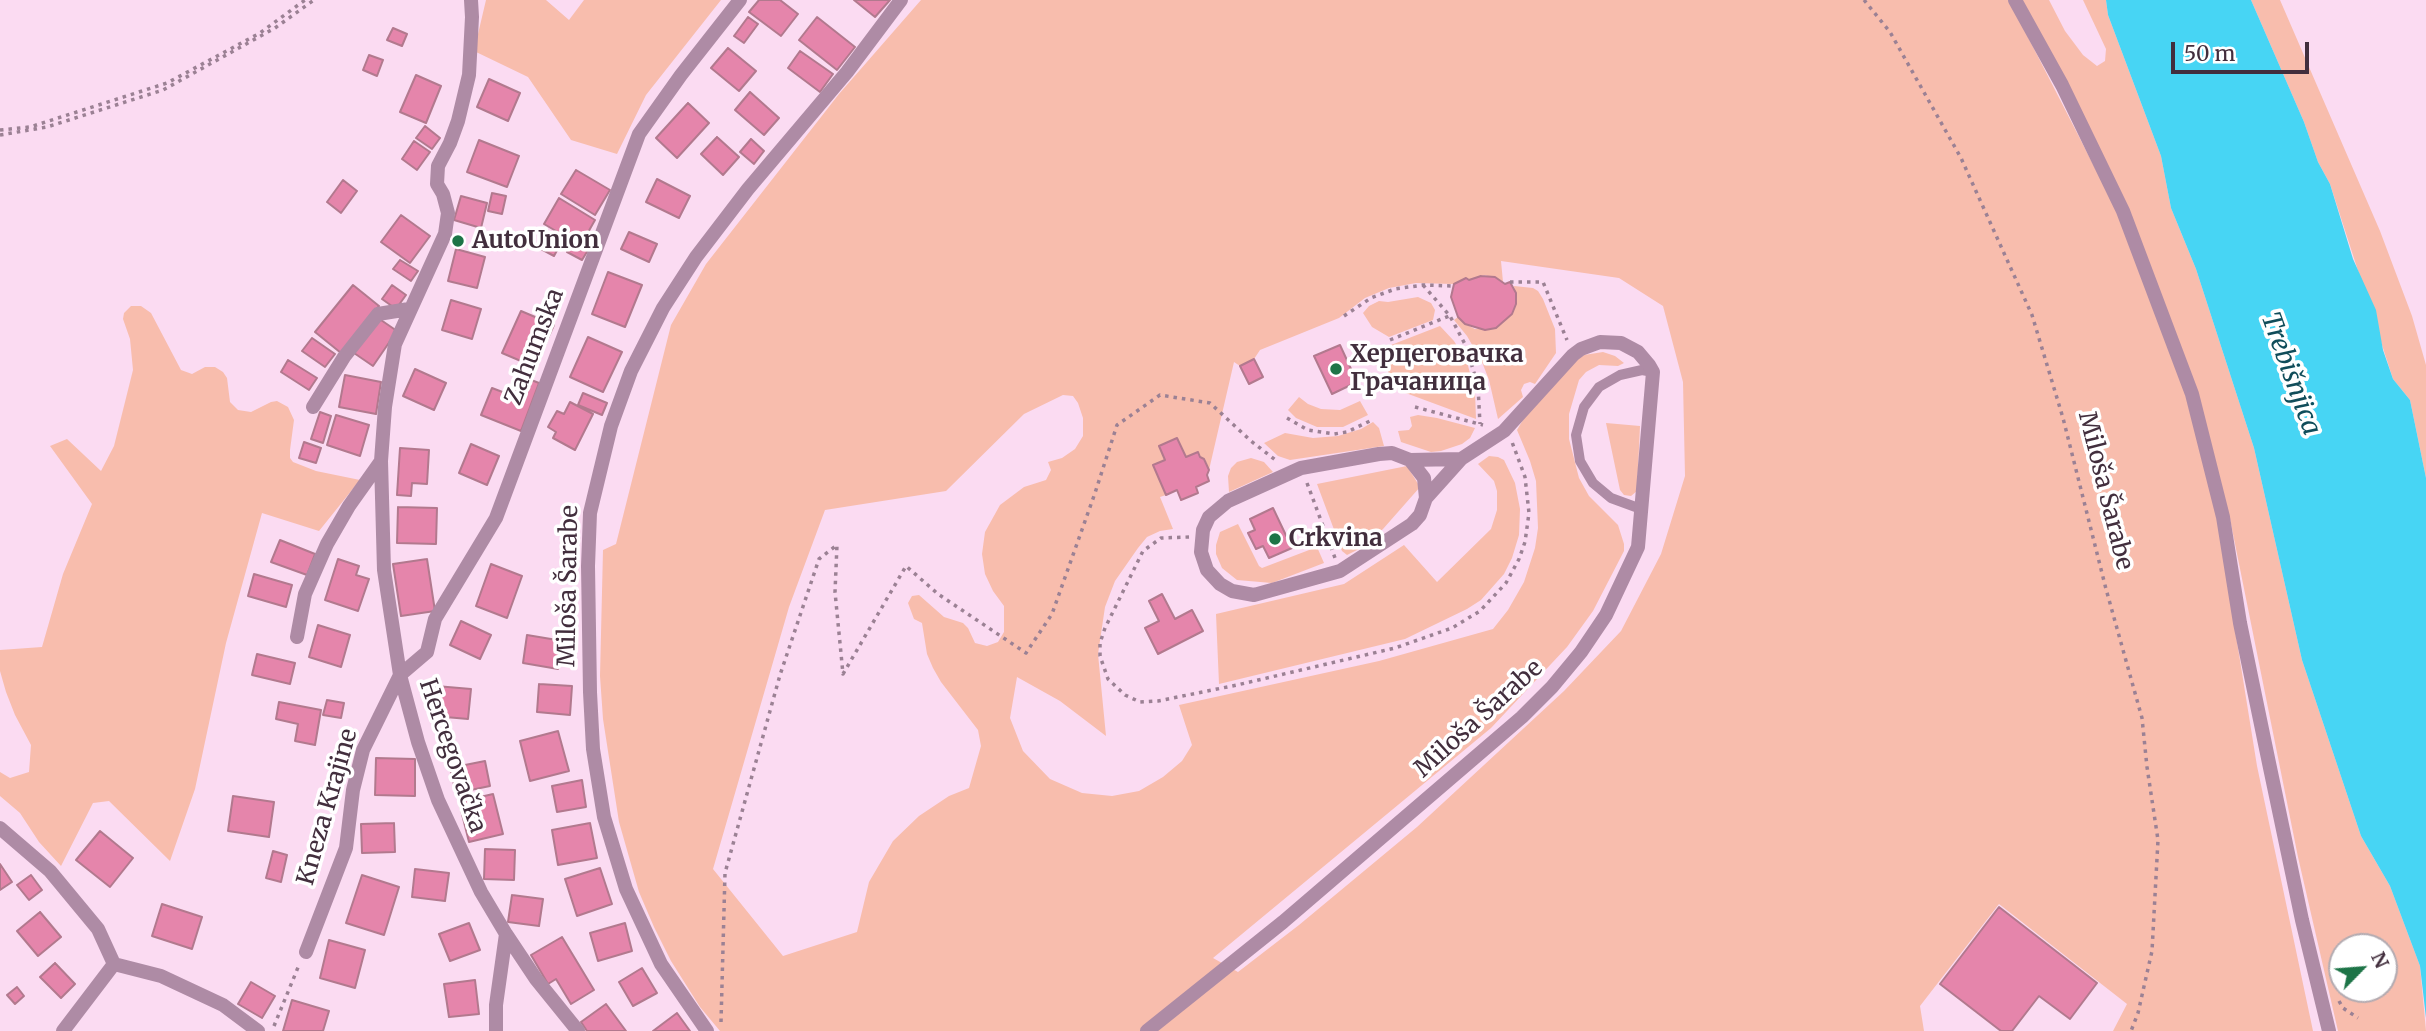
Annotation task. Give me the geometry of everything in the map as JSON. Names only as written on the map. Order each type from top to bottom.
[{"type":"street","name":"Hercegovačka","points":[[471,0],[469,75],[458,121],[438,166],[437,184],[448,213],[445,234],[395,344],[385,407],[381,461],[384,570],[400,675],[418,742],[438,800],[481,892],[506,934],[536,979],[579,1031]]},
{"type":"street","name":"Zahumska","points":[[400,675],[426,652],[435,619],[496,518],[639,134],[740,0]]},
{"type":"street","name":"Miloša Šarabe","points":[[707,1031],[661,964],[626,889],[604,817],[593,749],[590,692],[588,566],[592,501],[615,415],[631,372],[663,308],[695,257],[748,189],[847,72],[901,0]]},
{"type":"street","points":[[2015,0],[2062,85],[2123,211],[2192,394],[2224,517],[2240,623],[2329,1031]]},
{"type":"street","points":[[313,407],[344,357],[378,314],[409,309]]},
{"type":"street","points":[[1461,459],[1410,460],[1392,453],[1297,470],[1228,501],[1209,517],[1201,538],[1201,552],[1207,570],[1220,584],[1232,591],[1254,595],[1340,571],[1412,524],[1420,514],[1426,498],[1461,459],[1504,431],[1573,355],[1600,342],[1621,343],[1638,352],[1653,373]]},
{"type":"street","name":"Miloša Šarabe","points":[[1147,1031],[1283,922],[1522,717],[1581,652],[1606,615],[1637,547],[1653,373]]},
{"type":"street","points":[[1410,460],[1424,478],[1426,498]]},
{"type":"street","points":[[296,637],[306,594],[327,544],[349,506],[381,461]]},
{"type":"street","name":"Kneza Krajine","points":[[306,952],[345,848],[353,790],[363,750],[400,675]]},
{"type":"street","points":[[0,828],[50,871],[98,929],[114,964]]},
{"type":"street","points":[[496,1031],[496,1005],[506,934]]},
{"type":"street","points":[[69,1028],[114,964]]},
{"type":"street","points":[[114,964],[161,976],[223,1005],[258,1031]]},
{"type":"lane","points":[[1641,509],[1611,498],[1593,483],[1580,461],[1576,435],[1584,407],[1599,387],[1620,375],[1642,370],[1653,373]]},
{"type":"path","points":[[0,132],[30,127],[167,83],[260,33],[305,0]]},
{"type":"path","points":[[0,132],[47,127],[163,90],[275,28],[314,0]]},
{"type":"path","name":"Miloša Šarabe","points":[[1864,0],[1890,32],[1961,158],[2032,315],[2063,418],[2142,718],[2158,840],[2152,951],[2138,1013],[2131,1031]]},
{"type":"path","points":[[1510,282],[1543,282],[1573,355]]},
{"type":"path","points":[[1415,407],[1480,424],[1479,397],[1473,366],[1462,338],[1450,316],[1423,285]]},
{"type":"path","points":[[1344,316],[1383,293],[1423,285],[1453,286]]},
{"type":"path","points":[[1390,340],[1450,316]]},
{"type":"path","points":[[721,1031],[725,873],[780,675],[819,559],[837,545],[835,592],[844,674],[906,566],[938,594],[1026,653],[1052,614],[1117,425],[1160,395],[1209,403],[1251,441],[1297,470],[1340,571]]},
{"type":"path","points":[[1287,418],[1308,430],[1334,434],[1360,427],[1372,420]]},
{"type":"path","points":[[1201,538],[1161,538],[1143,551],[1105,628],[1100,643],[1100,656],[1108,679],[1125,695],[1140,702],[1158,701],[1395,648],[1452,628],[1480,611],[1506,583],[1519,559],[1525,542],[1529,513],[1525,477],[1513,444],[1504,431]]},
{"type":"path","points":[[271,1031],[306,952]]},
{"type":"shaded area","points":[[486,0],[546,0],[569,20],[584,0],[721,0],[646,95],[617,154],[571,140],[528,77],[474,51]]},
{"type":"shaded area","points":[[921,0],[2009,0],[2117,211],[2186,396],[2217,518],[2257,766],[2313,1031],[2113,1031],[2127,1004],[1999,904],[1920,1006],[1924,1031],[720,1031],[700,1007],[671,961],[654,927],[639,892],[619,822],[603,719],[600,676],[603,550],[616,544],[671,325],[706,264],[839,94]],"holes":[[[1501,261],[1619,278],[1663,306],[1683,382],[1685,476],[1661,554],[1621,631],[1564,691],[1417,827],[1238,972],[1213,958],[1491,728],[1567,647],[1593,611],[1624,551],[1624,544],[1618,525],[1589,496],[1579,478],[1569,439],[1569,414],[1579,380],[1586,372],[1599,365],[1618,366],[1624,363],[1603,352],[1584,355],[1571,364],[1524,418],[1517,430],[1536,481],[1538,528],[1535,548],[1524,582],[1493,629],[1379,661],[1179,705],[1192,745],[1182,761],[1163,777],[1139,791],[1112,796],[1082,793],[1050,779],[1023,751],[1010,718],[1017,677],[1060,701],[1106,736],[1098,654],[1105,607],[1115,581],[1147,537],[1173,529],[1160,497],[1166,495],[1153,465],[1165,460],[1159,446],[1177,438],[1186,457],[1205,459],[1209,470],[1234,362],[1240,366],[1254,359],[1260,350],[1339,318],[1365,298],[1389,288],[1416,283],[1454,284],[1466,278],[1469,280],[1485,275],[1503,282]],[[1063,395],[1073,396],[1078,403],[1083,418],[1083,436],[1075,449],[1062,458],[1048,462],[1051,470],[1046,480],[1024,487],[1000,505],[985,532],[982,554],[985,574],[1004,606],[1004,632],[998,642],[987,646],[975,643],[963,623],[944,617],[919,595],[912,596],[908,603],[914,619],[922,623],[927,654],[933,668],[978,730],[981,746],[969,788],[949,796],[919,816],[893,841],[869,882],[857,932],[783,956],[713,869],[789,607],[825,510],[946,491],[1024,414]]]},
{"type":"shaded area","points":[[2022,0],[2049,0],[2065,31],[2083,55],[2097,66],[2105,61],[2106,49],[2083,0],[2106,0],[2108,15],[2161,156],[2171,208],[2196,269],[2254,448],[2302,660],[2361,836],[2390,886],[2420,966],[2426,1031],[2338,1031],[2332,1003],[2398,1003],[2398,933],[2328,933],[2328,988],[2298,857],[2230,519],[2197,393]]},
{"type":"shaded area","points":[[2251,0],[2280,0],[2380,231],[2412,316],[2426,365],[2426,478],[2410,400],[2393,379],[2330,184],[2318,162],[2304,122]]},
{"type":"shaded area","points":[[1514,286],[1538,291],[1555,329],[1556,353],[1535,384],[1524,384],[1521,390],[1523,397],[1498,419],[1482,362],[1454,320],[1458,317],[1475,329],[1496,328],[1512,314],[1516,304]]},
{"type":"shaded area","points":[[1418,297],[1431,303],[1435,310],[1433,320],[1389,337],[1372,327],[1363,313],[1379,301]]},
{"type":"shaded area","points":[[131,306],[141,306],[151,313],[181,370],[192,374],[205,367],[215,367],[223,372],[227,378],[230,402],[238,410],[251,412],[277,401],[288,407],[294,420],[290,450],[293,462],[316,471],[360,480],[319,531],[262,513],[226,643],[195,789],[170,861],[109,801],[93,803],[61,866],[39,842],[20,813],[0,796],[0,772],[10,778],[29,772],[31,745],[6,692],[0,671],[0,650],[42,647],[63,574],[92,504],[50,446],[67,439],[101,471],[114,446],[133,370],[130,339],[123,319],[124,313]]},
{"type":"shaded area","points":[[1440,326],[1454,341],[1467,362],[1475,392],[1476,419],[1403,392],[1389,375],[1386,363],[1391,345]]},
{"type":"shaded area","points":[[1299,397],[1321,409],[1340,410],[1360,401],[1368,415],[1343,427],[1317,427],[1296,418],[1288,410]]},
{"type":"shaded area","points":[[1418,415],[1475,428],[1470,438],[1462,444],[1431,452],[1401,442],[1398,431],[1409,430],[1412,426],[1410,417]]},
{"type":"shaded area","points":[[1373,422],[1379,428],[1384,446],[1290,460],[1278,456],[1264,443],[1285,433],[1313,438],[1338,436]]},
{"type":"shaded area","points":[[1606,423],[1640,426],[1637,491],[1631,496],[1624,495],[1620,490]]},
{"type":"shaded area","points":[[1489,456],[1504,460],[1515,483],[1520,509],[1519,535],[1504,574],[1481,600],[1405,639],[1219,684],[1216,614],[1344,584],[1404,545],[1437,582],[1491,529],[1497,510],[1497,491],[1494,481],[1478,464]]},
{"type":"shaded area","points":[[1251,458],[1264,462],[1273,472],[1229,492],[1228,476],[1231,468],[1237,462]]},
{"type":"shaded area","points":[[1407,466],[1420,487],[1383,529],[1359,549],[1347,555],[1342,551],[1317,484]]},
{"type":"shaded area","points":[[1238,524],[1262,568],[1317,547],[1324,563],[1272,583],[1237,580],[1222,568],[1216,554],[1216,545],[1220,532]]},
{"type":"water","name":"Trebišnjica","points":[[2106,0],[2251,0],[2304,122],[2318,162],[2330,184],[2353,259],[2376,310],[2383,350],[2393,379],[2410,400],[2426,478],[2426,1018],[2420,966],[2390,886],[2361,836],[2302,660],[2254,448],[2196,269],[2171,208],[2161,156],[2108,15]]},
{"type":"building","points":[[759,0],[780,0],[798,14],[781,36],[749,12]]},
{"type":"building","points":[[854,0],[890,0],[875,17]]},
{"type":"building","points":[[748,17],[758,24],[744,43],[734,36]]},
{"type":"building","points":[[817,17],[855,47],[837,70],[799,40]]},
{"type":"building","points":[[393,28],[407,34],[402,46],[387,40]]},
{"type":"building","points":[[728,48],[756,71],[739,91],[711,68]]},
{"type":"building","points":[[800,51],[833,74],[820,92],[788,68]]},
{"type":"building","points":[[369,55],[383,60],[377,76],[363,70]]},
{"type":"building","points":[[416,75],[441,86],[426,123],[400,112]]},
{"type":"building","points":[[489,79],[520,93],[508,121],[477,107]]},
{"type":"building","points":[[750,92],[779,118],[764,135],[735,110]]},
{"type":"building","points":[[688,103],[709,123],[677,158],[656,138]]},
{"type":"building","points":[[425,126],[440,138],[432,149],[416,138]]},
{"type":"building","points":[[717,137],[739,157],[723,175],[701,154]]},
{"type":"building","points":[[751,139],[764,151],[754,164],[740,152]]},
{"type":"building","points":[[479,140],[519,156],[507,187],[467,172]]},
{"type":"building","points":[[414,141],[430,152],[417,170],[402,159]]},
{"type":"building","points":[[576,170],[610,190],[595,215],[561,194]]},
{"type":"building","points":[[657,179],[690,196],[679,218],[646,202]]},
{"type":"building","points":[[343,180],[357,191],[341,213],[327,202]]},
{"type":"building","points":[[492,193],[506,196],[502,214],[488,211]]},
{"type":"building","points":[[461,196],[487,203],[481,228],[454,220]]},
{"type":"building","points":[[559,198],[595,220],[582,243],[590,247],[582,260],[567,252],[573,241],[544,224]]},
{"type":"building","points":[[401,215],[430,236],[410,263],[381,242]]},
{"type":"building","points":[[629,232],[657,244],[649,262],[621,249]]},
{"type":"building","points":[[548,234],[562,241],[554,256],[541,249]]},
{"type":"building","points":[[456,249],[485,257],[477,288],[448,281]]},
{"type":"building","points":[[400,260],[418,271],[411,281],[393,269]]},
{"type":"building","points":[[608,272],[642,285],[625,327],[592,314]]},
{"type":"building","points":[[1481,276],[1495,277],[1505,284],[1510,282],[1516,293],[1512,314],[1496,328],[1485,330],[1465,324],[1458,317],[1451,297],[1454,284],[1466,278],[1469,280]]},
{"type":"building","points":[[353,285],[379,306],[341,353],[315,332]]},
{"type":"building","points":[[392,285],[406,295],[396,309],[382,299]]},
{"type":"building","points":[[451,300],[481,309],[472,339],[442,330]]},
{"type":"building","points":[[521,311],[554,325],[535,367],[502,353]]},
{"type":"building","points":[[378,318],[397,331],[373,366],[354,353]]},
{"type":"building","points":[[588,337],[622,352],[603,392],[570,377]]},
{"type":"building","points":[[312,338],[335,354],[325,367],[302,351]]},
{"type":"building","name":"Херцеговачка Грачаница","points":[[1340,345],[1357,382],[1332,394],[1314,356]]},
{"type":"building","points":[[1254,359],[1263,377],[1249,384],[1240,366]]},
{"type":"building","points":[[288,360],[317,378],[309,390],[281,372]]},
{"type":"building","points":[[415,369],[446,383],[434,410],[403,396]]},
{"type":"building","points":[[345,375],[381,382],[376,414],[339,407]]},
{"type":"building","points":[[521,376],[539,383],[521,431],[481,415],[492,388],[513,396]]},
{"type":"building","points":[[583,393],[607,403],[602,415],[578,405]]},
{"type":"building","points":[[570,402],[593,414],[575,450],[553,438],[556,432],[548,427],[557,411],[564,414]]},
{"type":"building","points":[[320,412],[331,416],[323,443],[311,439]]},
{"type":"building","points":[[336,415],[369,425],[360,456],[327,445]]},
{"type":"building","points":[[1177,438],[1186,457],[1198,452],[1209,470],[1209,481],[1196,487],[1198,493],[1181,500],[1177,490],[1166,495],[1153,465],[1165,460],[1159,446]]},
{"type":"building","points":[[304,442],[321,448],[316,463],[299,458]]},
{"type":"building","points":[[471,444],[499,456],[487,485],[459,473]]},
{"type":"building","points":[[400,448],[429,450],[427,484],[412,483],[411,496],[397,495]]},
{"type":"building","points":[[398,507],[437,508],[436,544],[397,543]]},
{"type":"building","points":[[1273,508],[1292,548],[1269,558],[1263,546],[1256,549],[1248,533],[1255,530],[1250,519]]},
{"type":"building","points":[[280,540],[315,554],[307,575],[271,562]]},
{"type":"building","points":[[338,559],[359,566],[356,575],[369,579],[358,611],[325,600]]},
{"type":"building","points":[[427,559],[435,611],[401,616],[393,564]]},
{"type":"building","points":[[491,564],[522,576],[507,618],[476,606]]},
{"type":"building","points":[[254,574],[292,585],[286,607],[248,596]]},
{"type":"building","points":[[1162,594],[1175,619],[1192,610],[1203,631],[1158,654],[1145,628],[1159,621],[1149,601]]},
{"type":"building","points":[[461,621],[491,635],[480,659],[450,645]]},
{"type":"building","points":[[318,625],[350,635],[341,667],[309,657]]},
{"type":"building","points":[[527,635],[563,641],[558,669],[523,663]]},
{"type":"building","points":[[257,654],[295,663],[290,684],[252,675]]},
{"type":"building","points":[[539,684],[572,686],[570,715],[537,712]]},
{"type":"building","points":[[436,686],[471,689],[468,719],[434,716]]},
{"type":"building","points":[[327,700],[344,703],[341,718],[323,715]]},
{"type":"building","points":[[279,702],[321,710],[315,745],[295,741],[298,724],[276,719]]},
{"type":"building","points":[[558,731],[569,771],[530,781],[520,741]]},
{"type":"building","points":[[376,758],[415,759],[415,796],[375,795]]},
{"type":"building","points":[[485,761],[490,786],[456,793],[450,768]]},
{"type":"building","points":[[582,780],[586,807],[557,812],[552,786]]},
{"type":"building","points":[[493,794],[503,834],[469,842],[459,802]]},
{"type":"building","points":[[233,796],[274,802],[269,837],[228,831]]},
{"type":"building","points":[[394,823],[395,852],[362,853],[361,824]]},
{"type":"building","points":[[590,823],[597,858],[558,865],[552,830]]},
{"type":"building","points":[[100,831],[133,858],[110,887],[76,860]]},
{"type":"building","points":[[485,849],[515,850],[514,880],[484,879]]},
{"type":"building","points":[[273,851],[287,855],[281,882],[266,878]]},
{"type":"building","points":[[0,864],[12,882],[0,890]]},
{"type":"building","points":[[600,868],[612,904],[577,916],[565,879]]},
{"type":"building","points":[[415,869],[449,873],[445,901],[412,897]]},
{"type":"building","points":[[31,875],[42,890],[29,900],[17,885]]},
{"type":"building","points":[[362,875],[399,887],[384,935],[346,923]]},
{"type":"building","points":[[512,895],[543,899],[539,926],[508,922]]},
{"type":"building","points":[[162,904],[202,917],[192,949],[152,936]]},
{"type":"building","points":[[1999,907],[2097,983],[2070,1019],[2039,996],[2012,1031],[2001,1031],[1940,984]]},
{"type":"building","points":[[40,912],[61,937],[38,956],[17,931]]},
{"type":"building","points":[[469,923],[480,950],[450,961],[439,934]]},
{"type":"building","points":[[625,923],[632,951],[598,961],[590,933]]},
{"type":"building","points":[[562,937],[594,990],[571,1004],[556,979],[548,984],[531,955]]},
{"type":"building","points":[[329,940],[365,950],[355,988],[320,978]]},
{"type":"building","points":[[55,963],[75,984],[61,998],[40,977]]},
{"type":"building","points":[[642,968],[657,993],[633,1006],[619,982]]},
{"type":"building","points":[[475,980],[479,1014],[449,1017],[444,984]]},
{"type":"building","points":[[251,982],[275,996],[262,1018],[238,1004]]},
{"type":"building","points":[[17,987],[24,996],[15,1004],[7,995]]},
{"type":"building","points":[[292,1000],[329,1011],[323,1031],[283,1031]]},
{"type":"building","points":[[606,1004],[626,1031],[587,1031],[581,1022]]},
{"type":"building","points":[[677,1013],[690,1031],[653,1031]]},
{"type":"place","name":"AutoUnion","points":[[458,241]]},
{"type":"place","name":"Херцеговачка Грачаница","points":[[1336,369]]},
{"type":"place","name":"Crkvina","points":[[1275,539]]}]
